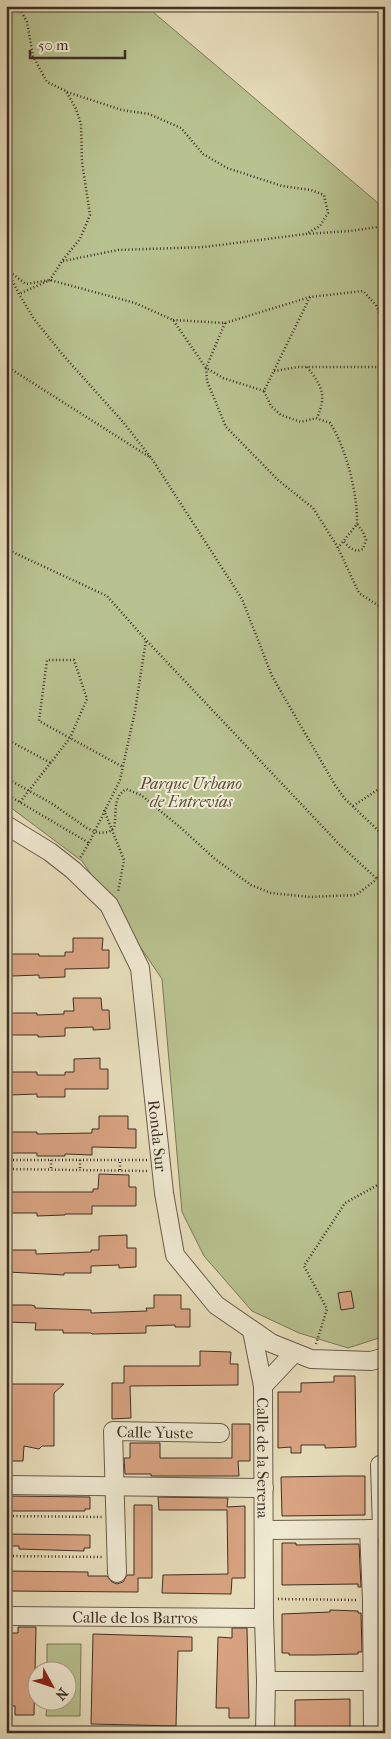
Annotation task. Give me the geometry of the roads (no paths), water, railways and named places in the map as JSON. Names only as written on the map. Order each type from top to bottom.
[{"type":"street","name":"Ronda Sur","points":[[6,825],[50,852],[73,870],[109,905],[140,968],[161,1166],[175,1255],[216,1305],[271,1343],[311,1360],[371,1361],[385,1357]]},
{"type":"street","name":"Calle de la Serena","points":[[252,1331],[263,1386],[265,1733]]},
{"type":"street","name":"Calle de la Serena","points":[[263,1386],[294,1353]]},
{"type":"street","name":"Calle Yuste","points":[[115,1486],[113,1431],[220,1433]]},
{"type":"street","points":[[373,1733],[378,1681],[372,1600],[379,1529],[380,1465]]},
{"type":"street","points":[[6,1485],[264,1488]]},
{"type":"street","points":[[115,1486],[117,1565]]},
{"type":"street","name":"Calle de la Serena","points":[[264,1530],[379,1529]]},
{"type":"street","name":"Calle de los Barros","points":[[6,1616],[264,1618]]},
{"type":"street","points":[[266,1682],[378,1681]]},
{"type":"park label","name":"Parque Urbano de Entrevías","points":[[191,792]]}]
